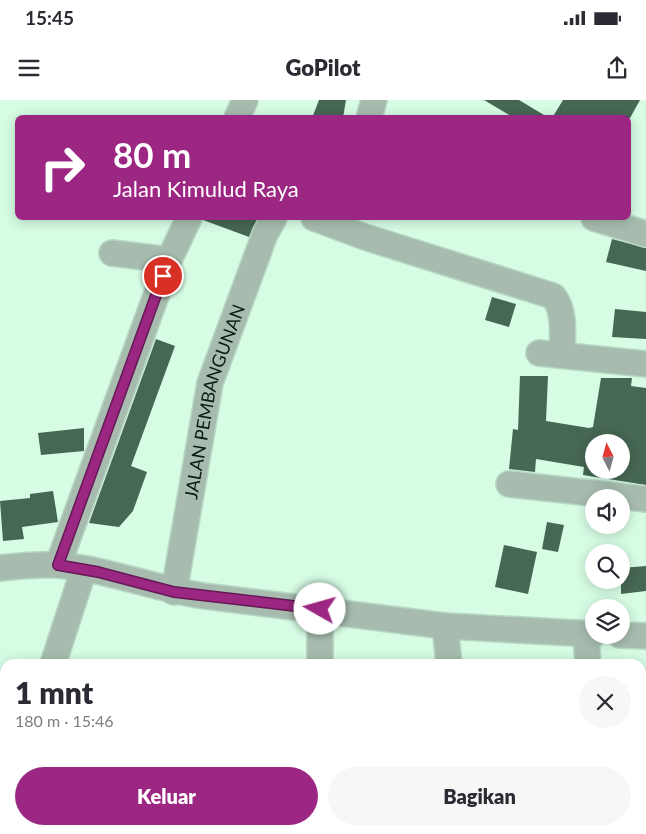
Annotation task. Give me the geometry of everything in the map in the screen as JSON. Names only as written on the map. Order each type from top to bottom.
[{"type":"street","points":[[238,115],[245,100]]},
{"type":"street","points":[[370,115],[374,100]]},
{"type":"street","points":[[58,565],[169,260],[188,220]]},
{"type":"street","name":"JALAN PEMBANGUNAN","points":[[174,592],[210,383],[265,234],[273,220]]},
{"type":"street","points":[[319,220],[365,237],[553,296],[559,303],[561,316],[550,354],[646,364]]},
{"type":"street","points":[[600,220],[646,234]]},
{"type":"street","points":[[112,252],[169,260]]},
{"type":"street","points":[[509,484],[646,499]]},
{"type":"street","points":[[0,568],[58,565],[84,569],[174,592],[446,626],[585,634]]},
{"type":"street","points":[[55,659],[84,569]]},
{"type":"street","points":[[320,609],[320,659]]},
{"type":"street","points":[[446,626],[449,659]]},
{"type":"street","points":[[630,635],[646,636]]},
{"type":"street","points":[[588,659],[589,644]]},
{"type":"building","points":[[319,100],[346,100],[344,115],[313,115]]},
{"type":"building","points":[[484,100],[519,100],[544,115],[509,115]]},
{"type":"building","points":[[563,100],[640,100],[631,116],[554,115]]},
{"type":"building","points":[[203,220],[257,220],[249,237]]},
{"type":"building","points":[[612,239],[646,248],[646,271],[606,262]]},
{"type":"building","points":[[492,297],[516,304],[509,327],[485,320]]},
{"type":"building","points":[[615,309],[646,312],[646,339],[612,337]]},
{"type":"building","points":[[156,339],[175,346],[131,466],[147,472],[133,511],[119,527],[89,523]]},
{"type":"building","points":[[520,376],[548,376],[546,421],[589,428],[593,427],[601,378],[632,378],[631,386],[646,388],[646,485],[608,479],[630,479],[630,434],[585,434],[585,475],[583,475],[584,467],[536,459],[535,472],[509,469],[513,429],[518,430]]},
{"type":"building","points":[[84,428],[84,451],[41,455],[38,433]]},
{"type":"building","points":[[53,491],[58,522],[22,527],[24,539],[3,541],[0,501],[30,498],[30,494]]},
{"type":"building","points":[[547,522],[564,525],[558,552],[542,549]]},
{"type":"building","points":[[504,545],[537,552],[528,594],[495,587]]},
{"type":"building","points":[[646,566],[646,591],[621,594],[621,589],[630,589],[630,567]]},
{"type":"route","points":[[163,276],[58,565],[98,572],[174,592],[320,609]]}]
